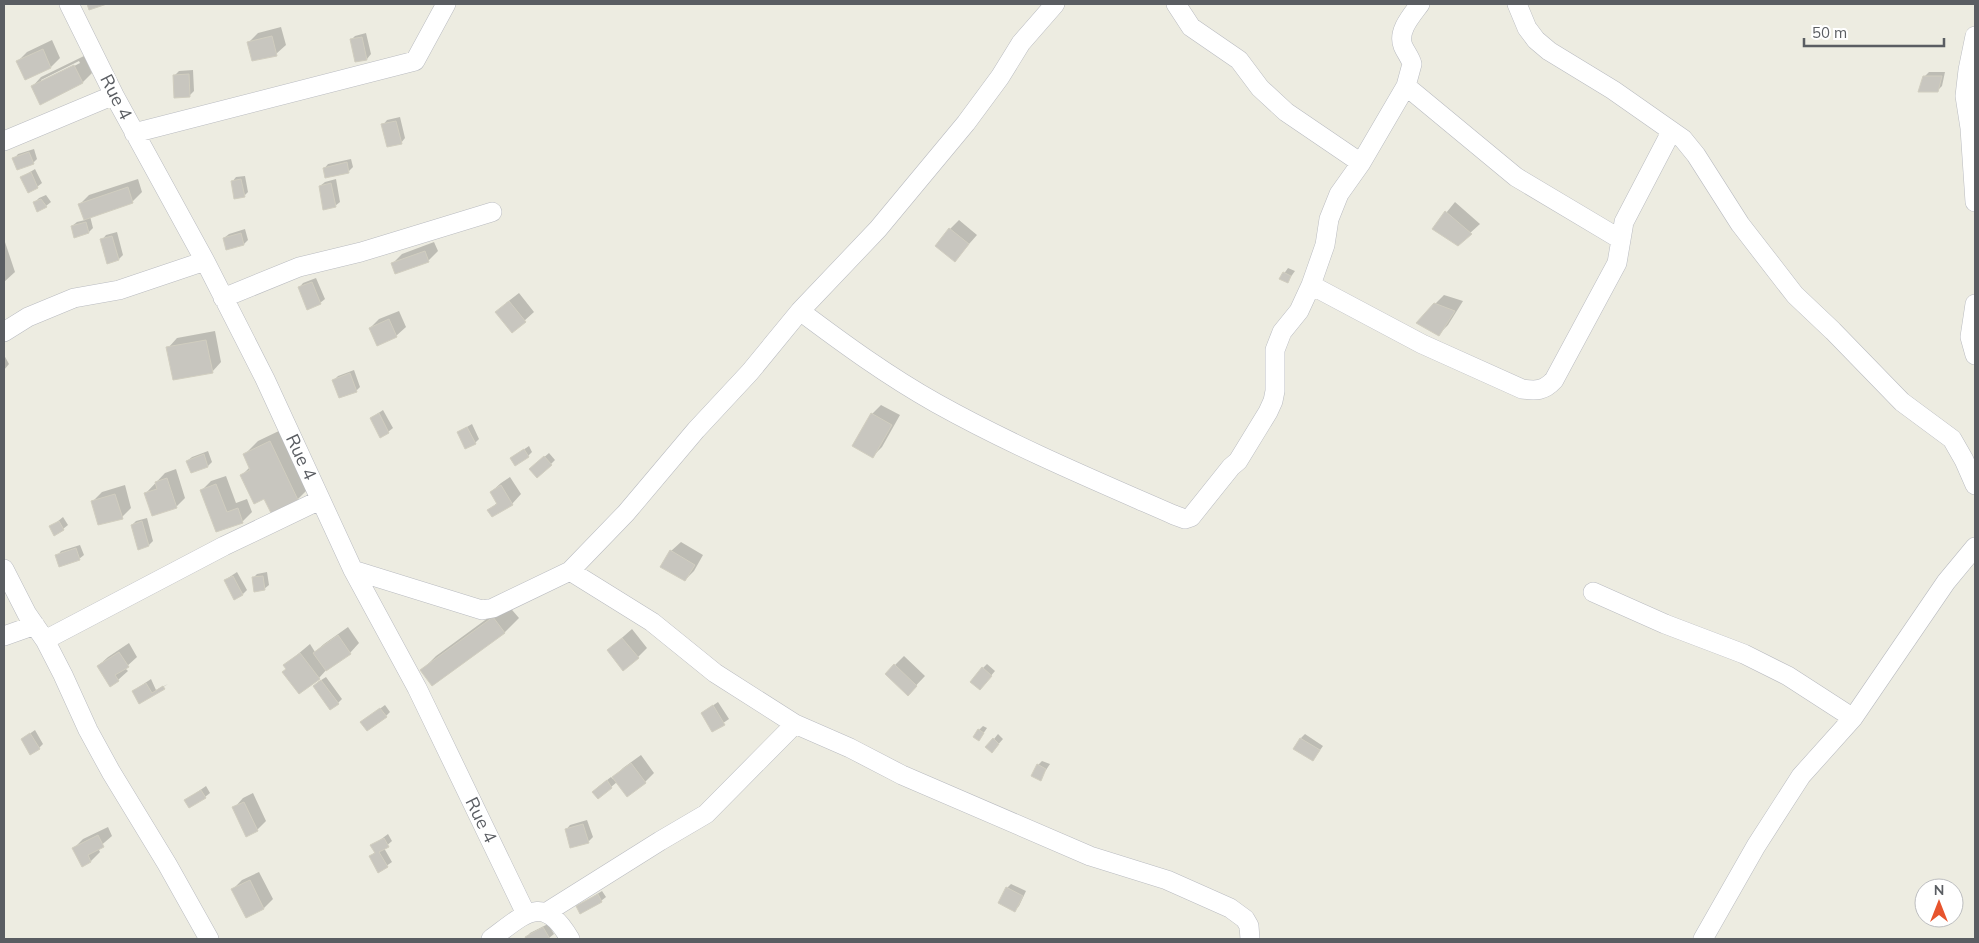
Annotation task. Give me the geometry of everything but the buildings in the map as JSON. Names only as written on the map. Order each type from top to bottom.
[{"type":"street","name":"Rue 4","points":[[69,4],[114,95],[205,261],[265,379],[353,570],[417,688],[526,914]]},
{"type":"street","points":[[134,133],[415,61],[446,4]]},
{"type":"street","points":[[353,570],[482,610],[493,608],[570,571],[626,513],[696,430],[750,372],[800,311],[890,214],[966,123],[1000,78],[1021,42],[1055,4]]},
{"type":"street","points":[[1176,4],[1191,27],[1239,60],[1260,88],[1286,112],[1360,163]]},
{"type":"street","points":[[800,311],[858,355],[936,402],[1040,456],[1185,519],[1191,517],[1231,467],[1238,461],[1268,412],[1275,391],[1275,350],[1282,332],[1299,311],[1311,285],[1325,245],[1329,219],[1339,194],[1360,163],[1406,86],[1412,64],[1403,45],[1402,38],[1406,25],[1420,4]]},
{"type":"street","points":[[1516,4],[1527,28],[1536,40],[1549,51],[1613,90],[1683,139],[1696,155],[1740,224],[1795,295],[1902,402],[1952,439],[1975,485]]},
{"type":"street","points":[[1975,36],[1965,96],[1970,128],[1975,202]]},
{"type":"street","points":[[1406,86],[1516,177],[1620,239]]},
{"type":"street","points":[[4,142],[114,95]]},
{"type":"street","points":[[1311,285],[1422,344],[1522,389],[1537,392],[1548,387],[1554,380],[1617,263],[1624,222],[1672,132]]},
{"type":"street","points":[[224,298],[298,267],[361,252],[492,212]]},
{"type":"street","points":[[4,332],[28,317],[74,298],[119,290],[205,261]]},
{"type":"street","points":[[1975,304],[1970,337],[1975,355]]},
{"type":"street","points":[[4,636],[40,632],[320,500]]},
{"type":"street","points":[[1703,939],[1756,846],[1801,776],[1853,718],[1946,582],[1975,547]]},
{"type":"street","points":[[4,569],[27,614],[40,632],[88,730],[111,772],[210,939]]},
{"type":"street","points":[[570,571],[652,622],[715,673],[795,724],[850,748],[902,776],[1090,856],[1167,880],[1230,908],[1245,919],[1249,926],[1250,939]]},
{"type":"street","points":[[1593,592],[1665,624],[1744,654],[1788,676],[1853,718]]},
{"type":"street","points":[[547,912],[706,814],[795,724]]},
{"type":"street","points":[[491,939],[526,914],[538,911],[547,912],[552,915],[570,939]]}]
